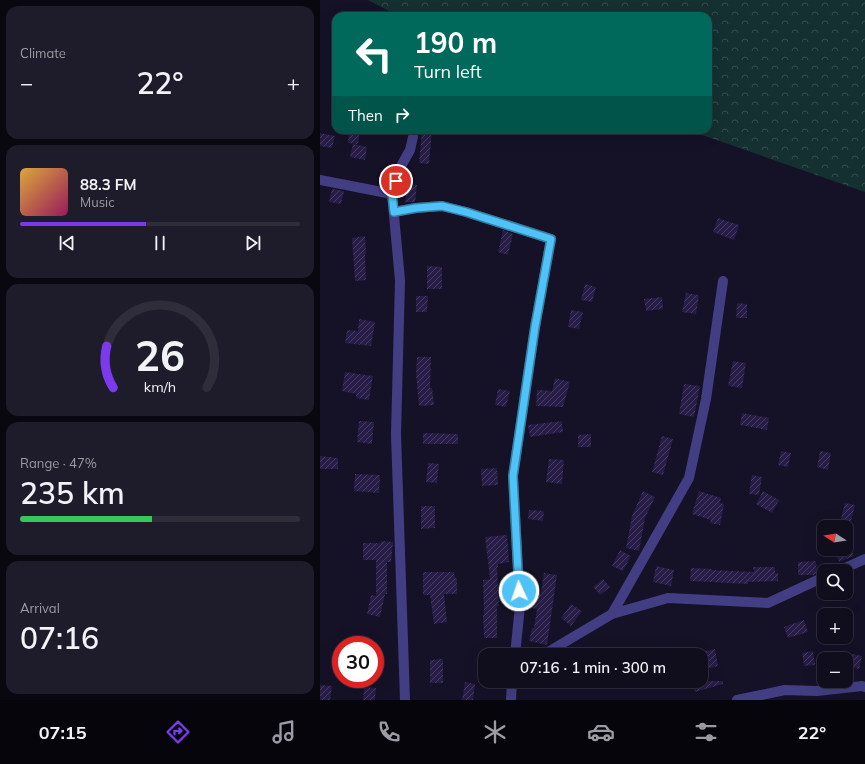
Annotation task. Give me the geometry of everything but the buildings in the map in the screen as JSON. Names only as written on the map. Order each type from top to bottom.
[{"type":"street","points":[[405,700],[396,434],[400,280],[392,194],[400,168],[410,150],[413,137]]},
{"type":"street","points":[[320,180],[392,194]]},
{"type":"street","points":[[394,212],[416,208],[442,206],[466,212],[551,239],[535,327],[513,476],[520,606],[516,648]]},
{"type":"street","points":[[612,614],[689,478],[706,399],[724,281]]},
{"type":"street","points":[[853,564],[865,559]]},
{"type":"street","points":[[554,648],[612,614],[668,598],[768,603],[817,580]]},
{"type":"street","points":[[737,700],[785,690],[817,691],[862,686],[865,687]]},
{"type":"street","points":[[511,700],[512,688]]},
{"type":"green space","points":[[368,0],[865,0],[865,192],[699,134],[712,134],[712,12],[390,12]]},
{"type":"route","points":[[396,181],[392,194],[394,212],[416,208],[442,206],[466,212],[551,239],[535,327],[513,476],[519,591]]}]
